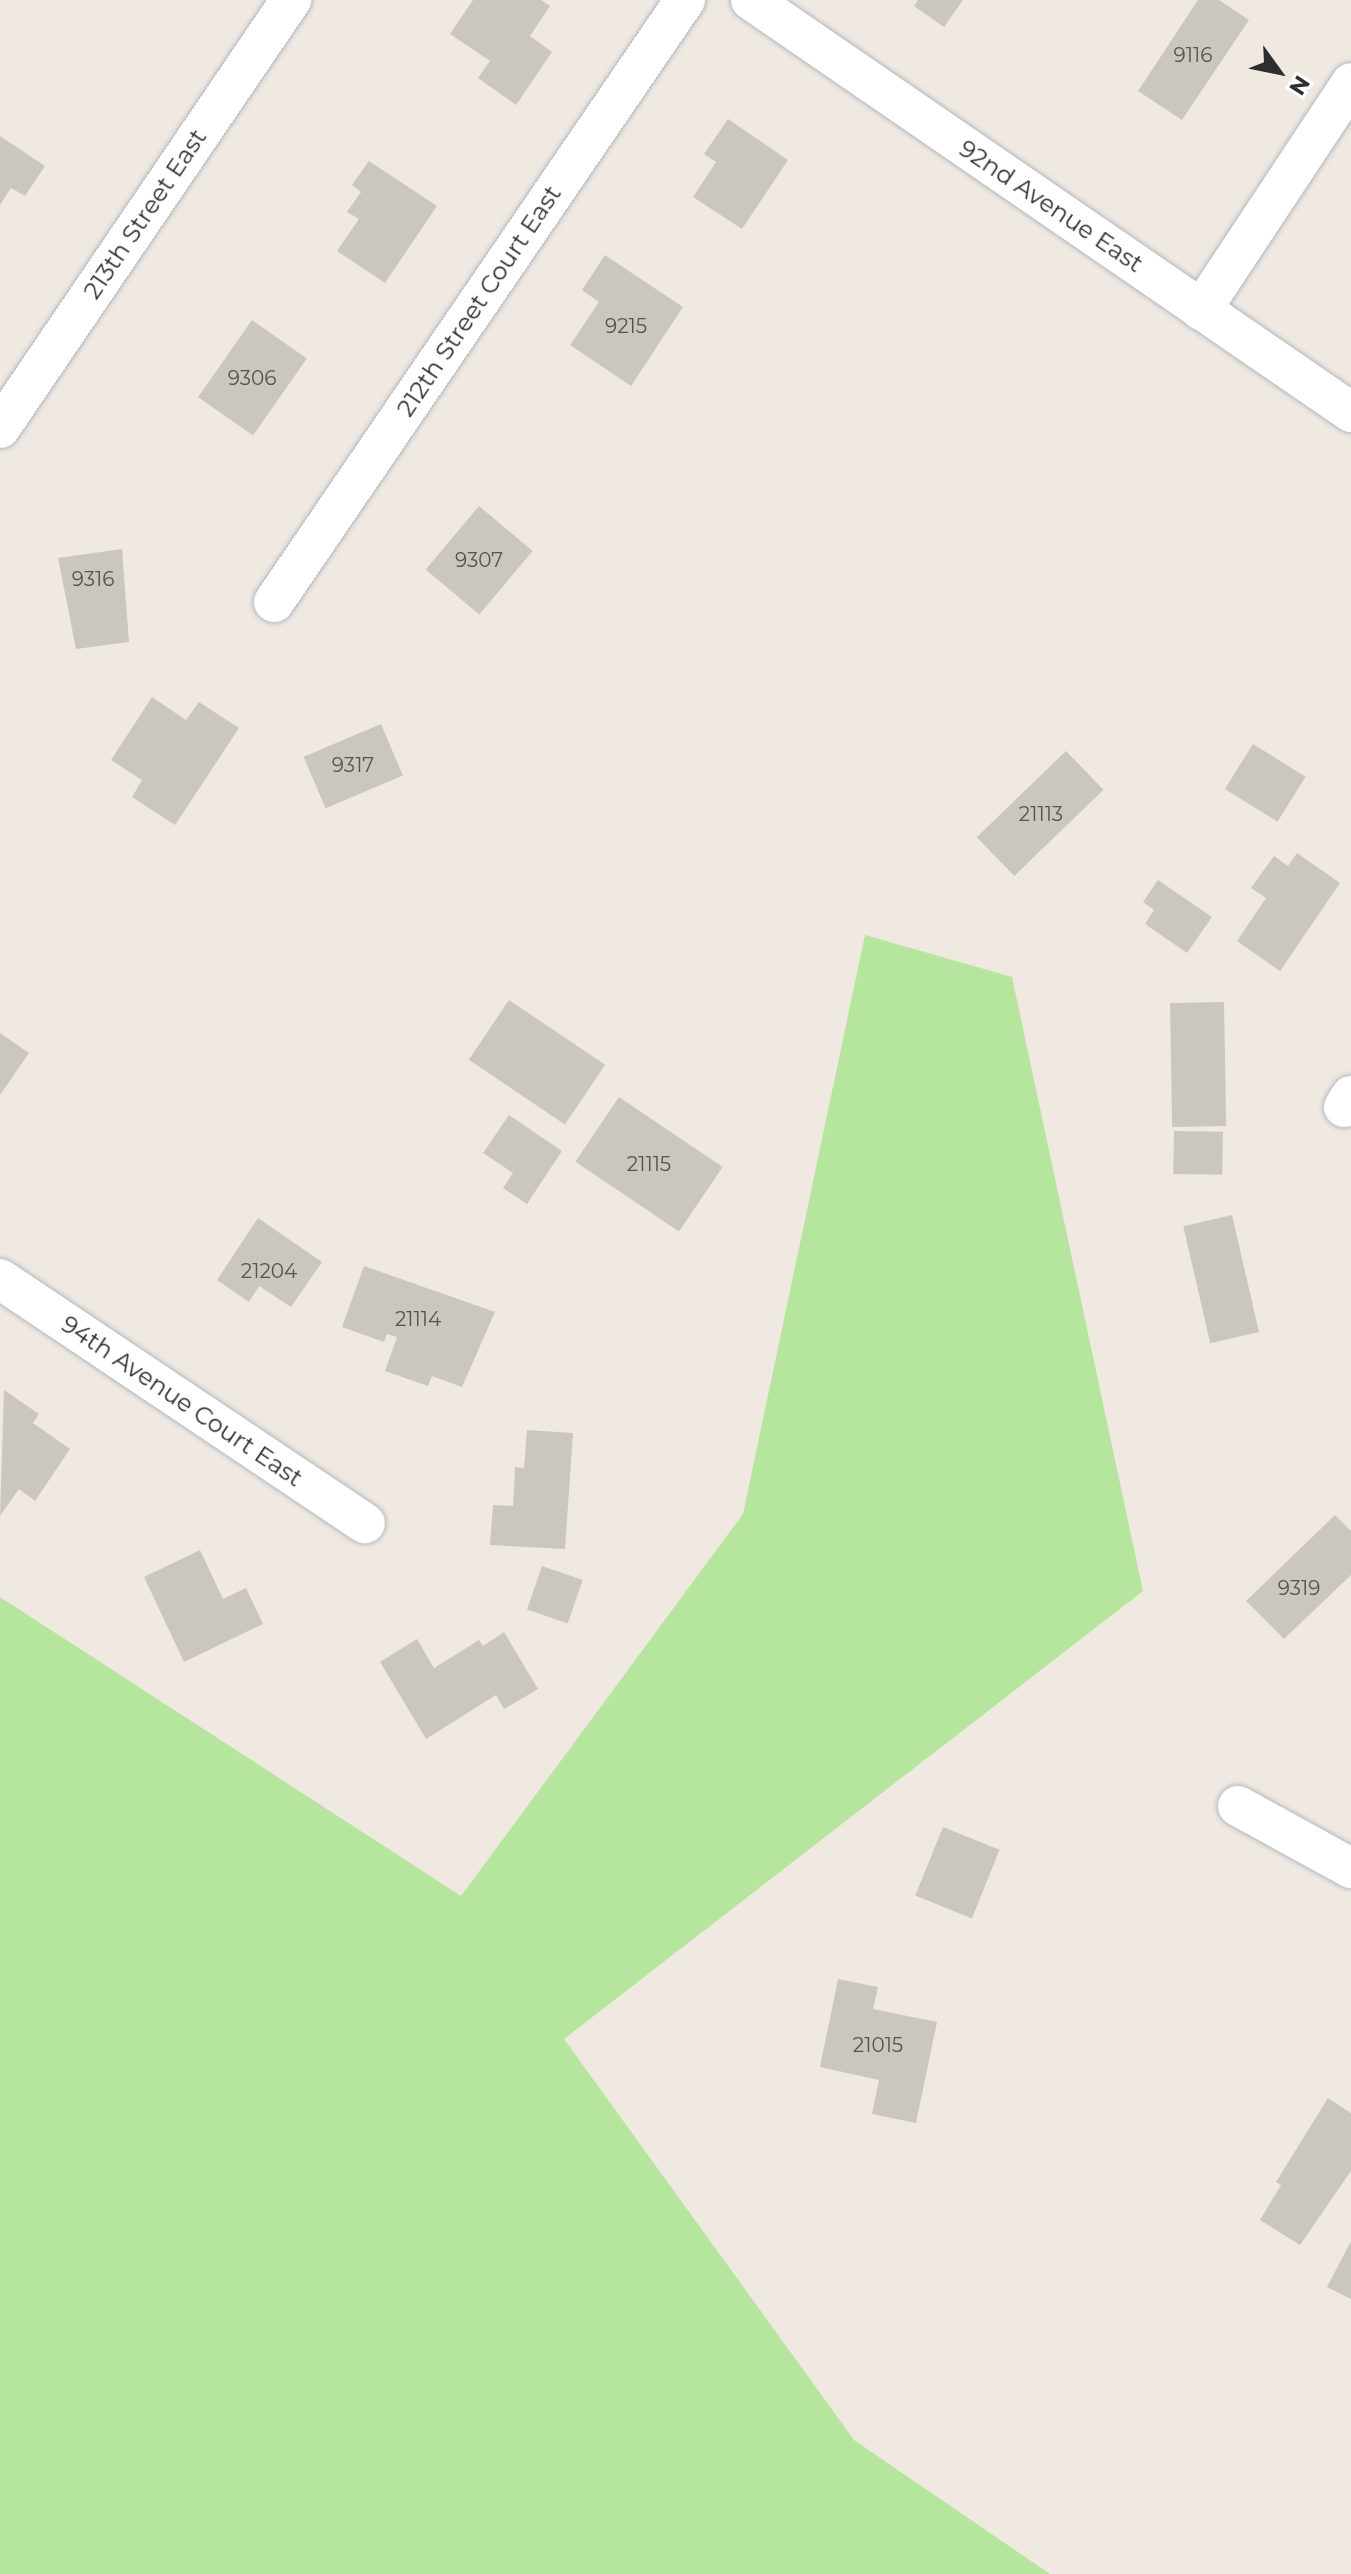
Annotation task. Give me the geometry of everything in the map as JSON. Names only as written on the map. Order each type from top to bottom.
[{"type":"street","name":"213th Street East","points":[[0,428],[291,0]]},
{"type":"street","name":"212th Street Court East","points":[[274,602],[685,0]]},
{"type":"street","name":"92nd Avenue East","points":[[751,0],[1351,412]]},
{"type":"street","points":[[1201,310],[1351,83]]},
{"type":"street","name":"94th Avenue Court East","points":[[0,1279],[365,1523]]},
{"type":"street","points":[[1238,1806],[1351,1868]]},
{"type":"green space","points":[[865,935],[1012,977],[1143,1591],[564,2039],[854,2440],[1050,2574],[0,2574],[0,1597],[461,1896],[743,1514]]},
{"type":"building","points":[[473,0],[541,0],[550,6],[530,36],[552,52],[516,105],[478,78],[490,61],[450,34]]},
{"type":"building","points":[[918,0],[963,0],[944,27],[914,6]]},
{"type":"building","points":[[1198,0],[1219,0],[1249,20],[1182,120],[1138,91]]},
{"type":"building","points":[[728,119],[788,160],[742,229],[693,197],[716,162],[704,154]]},
{"type":"building","points":[[0,136],[45,166],[25,196],[11,188],[0,205]]},
{"type":"building","points":[[369,161],[437,206],[385,283],[337,251],[359,219],[347,212],[361,192],[352,185]]},
{"type":"building","points":[[605,255],[683,307],[631,386],[570,345],[599,302],[582,290]]},
{"type":"building","points":[[252,320],[307,358],[253,435],[198,397]]},
{"type":"building","points":[[479,506],[533,551],[479,615],[426,570]]},
{"type":"building","points":[[122,549],[129,642],[76,649],[58,558]]},
{"type":"building","points":[[152,697],[186,720],[199,702],[239,728],[175,825],[132,797],[142,780],[111,760]]},
{"type":"building","points":[[381,724],[403,776],[326,808],[304,757]]},
{"type":"building","points":[[1253,744],[1306,777],[1277,822],[1225,789]]},
{"type":"building","points":[[1066,751],[1104,790],[1014,876],[977,837]]},
{"type":"building","points":[[1297,853],[1340,883],[1280,971],[1237,941],[1266,898],[1251,888],[1274,856],[1288,866]]},
{"type":"building","points":[[1158,880],[1212,917],[1187,953],[1145,924],[1154,910],[1143,902]]},
{"type":"building","points":[[509,1000],[605,1065],[565,1125],[469,1060]]},
{"type":"building","points":[[1224,1002],[1226,1126],[1172,1127],[1170,1003]]},
{"type":"building","points":[[0,1033],[29,1053],[0,1095]]},
{"type":"building","points":[[619,1097],[723,1167],[679,1232],[575,1162]]},
{"type":"building","points":[[509,1115],[562,1151],[527,1204],[503,1188],[513,1173],[483,1153]]},
{"type":"building","points":[[1174,1131],[1223,1132],[1222,1175],[1173,1174]]},
{"type":"building","points":[[1232,1215],[1259,1332],[1210,1343],[1183,1226]]},
{"type":"building","points":[[258,1218],[322,1262],[291,1307],[259,1286],[249,1302],[217,1280]]},
{"type":"building","points":[[364,1266],[495,1312],[462,1387],[432,1376],[428,1386],[385,1371],[397,1337],[387,1334],[384,1342],[342,1327]]},
{"type":"building","points":[[4,1390],[39,1414],[33,1423],[70,1449],[35,1501],[19,1489],[0,1516]]},
{"type":"building","points":[[527,1430],[573,1433],[565,1549],[490,1545],[493,1505],[513,1506],[515,1467],[524,1468]]},
{"type":"building","points":[[1335,1515],[1351,1531],[1351,1575],[1284,1639],[1246,1601]]},
{"type":"building","points":[[200,1550],[223,1599],[246,1588],[263,1624],[184,1662],[144,1577]]},
{"type":"building","points":[[542,1566],[583,1580],[568,1623],[527,1609]]},
{"type":"building","points":[[504,1632],[538,1689],[504,1709],[496,1695],[426,1739],[380,1662],[417,1639],[434,1668],[479,1640],[483,1646]]},
{"type":"building","points":[[943,1827],[1000,1850],[972,1918],[915,1896]]},
{"type":"building","points":[[838,1979],[878,1987],[873,2009],[937,2022],[916,2123],[872,2114],[879,2080],[820,2067]]},
{"type":"building","points":[[1328,2098],[1351,2113],[1351,2171],[1300,2245],[1260,2220],[1281,2185],[1276,2182]]},
{"type":"building","points":[[1351,2241],[1351,2299],[1327,2287]]}]
